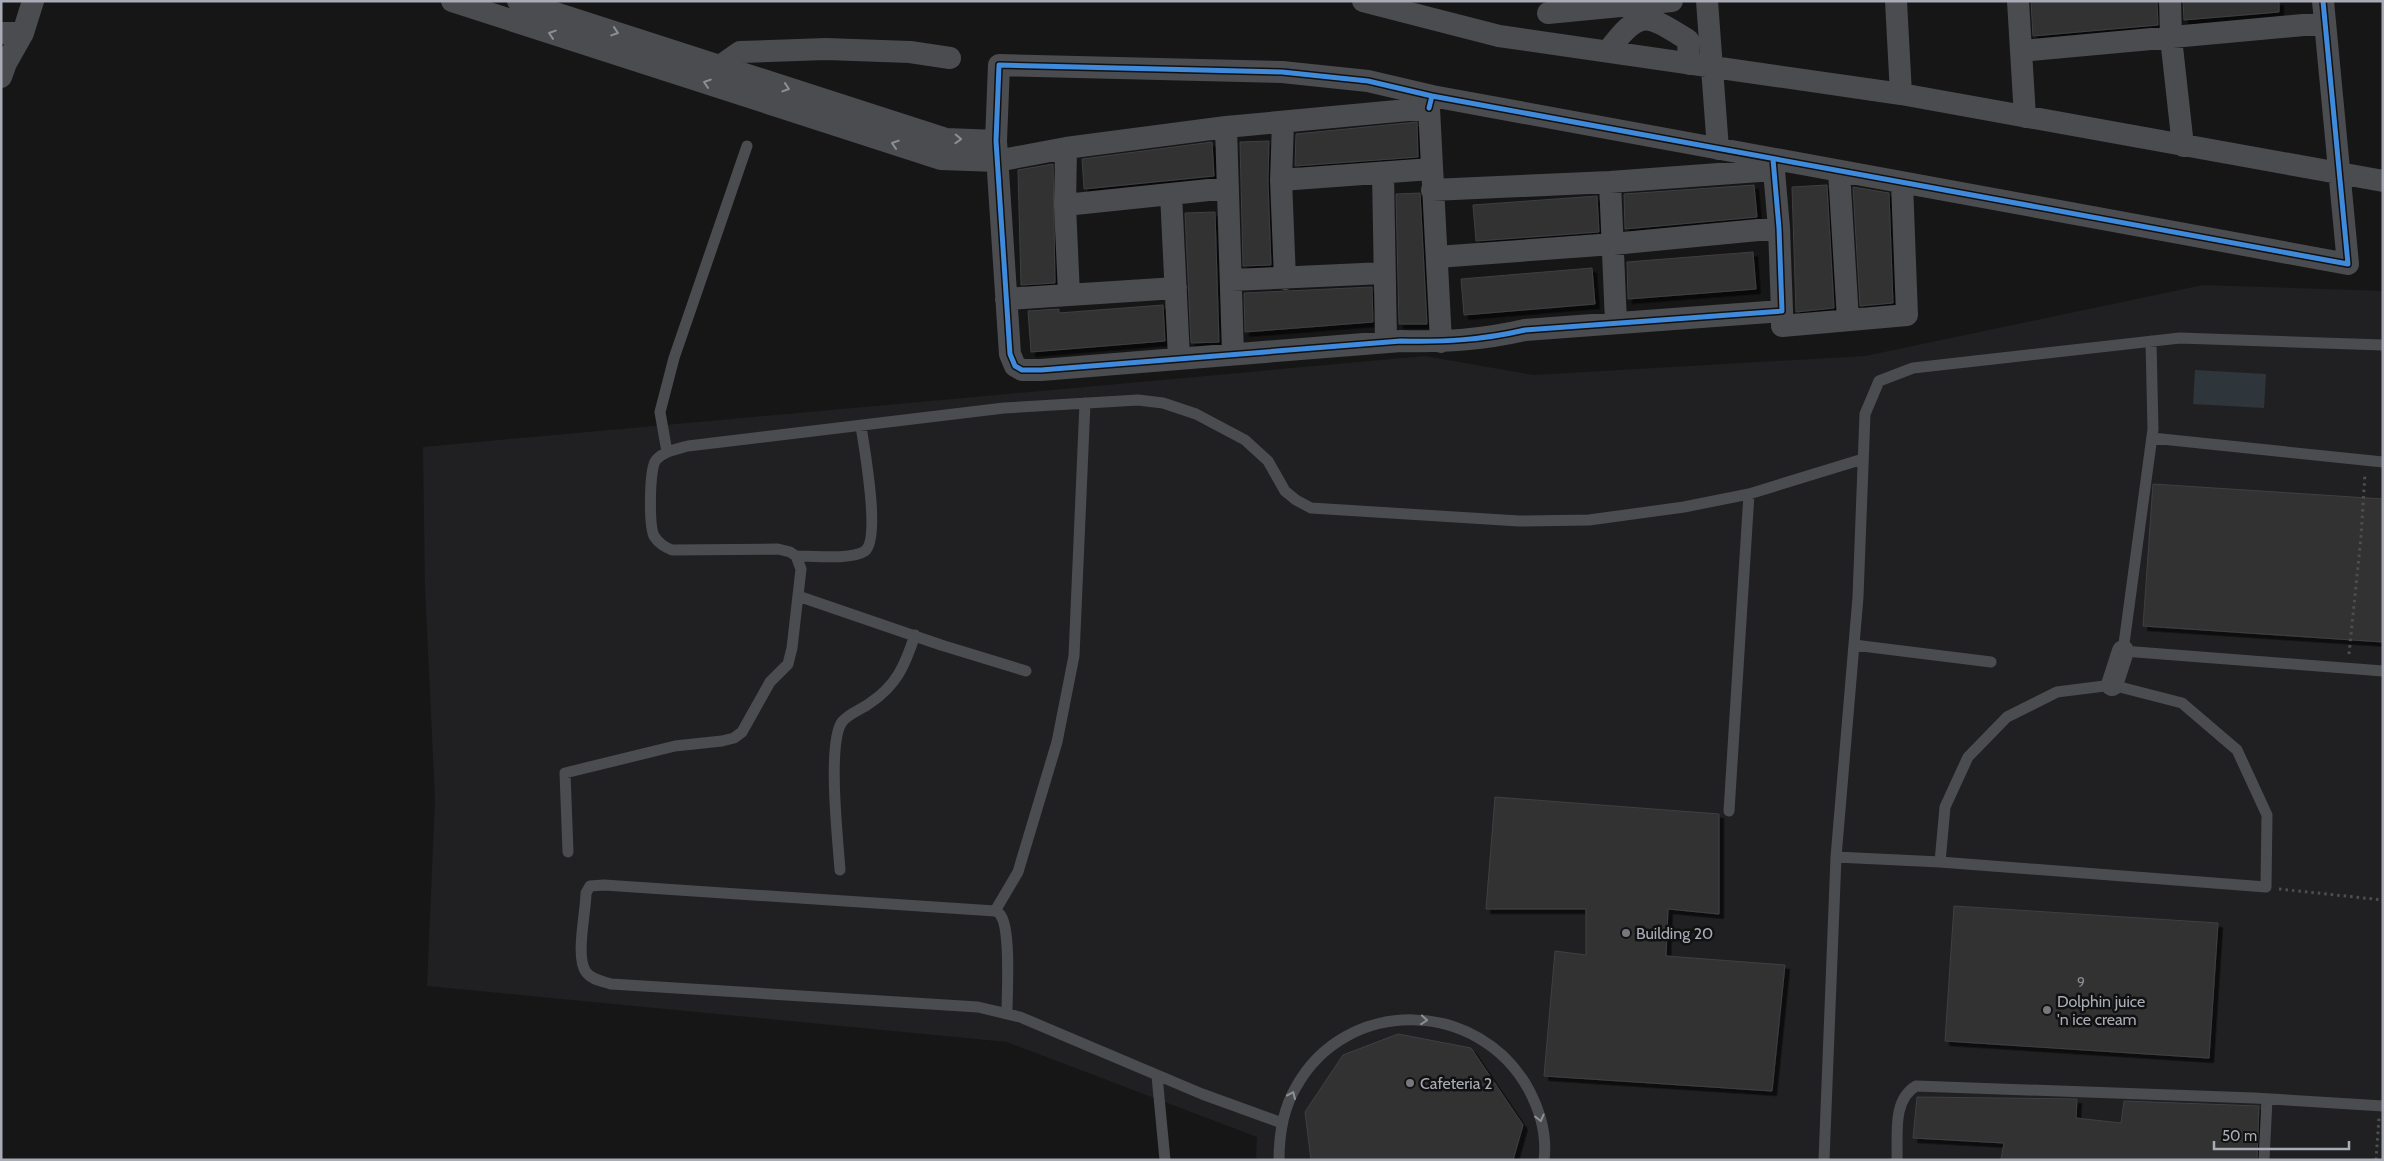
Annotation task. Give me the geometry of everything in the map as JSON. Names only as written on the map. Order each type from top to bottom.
[{"type":"street","points":[[1,77],[12,33],[33,1]]},
{"type":"street","points":[[452,1],[747,86],[941,159],[996,151],[1066,148],[1430,102]]},
{"type":"street","points":[[518,1],[720,66],[747,86]]},
{"type":"street","points":[[1363,1],[1499,36],[1901,94],[2383,181]]},
{"type":"street","points":[[1551,43],[1548,7],[1672,1]]},
{"type":"street","points":[[1707,1],[1718,149]]},
{"type":"street","points":[[1896,1],[1901,94]]},
{"type":"street","points":[[2018,1],[2025,117]]},
{"type":"street","points":[[2170,1],[2171,38],[2183,146]]},
{"type":"street","points":[[1782,311],[1525,330],[1486,339],[1441,342],[1386,342],[1022,370],[1015,366],[1010,354],[996,151],[999,65],[1282,72],[1368,82],[1430,102],[1718,149],[1773,165],[1839,171],[2348,264],[2341,172],[2323,1]]},
{"type":"street","points":[[1608,51],[1623,30],[1641,19],[1654,20],[1688,40],[1689,64]]},
{"type":"street","points":[[2021,51],[2325,23]]},
{"type":"street","points":[[720,66],[740,52],[807,50],[910,52],[950,58]]},
{"type":"street","points":[[1430,102],[1431,179],[1441,342]]},
{"type":"street","points":[[1283,122],[1280,180],[1285,278]]},
{"type":"street","points":[[1226,127],[1233,354]]},
{"type":"street","points":[[1066,148],[1065,205],[1069,295]]},
{"type":"street","points":[[1773,165],[1779,228],[1782,326],[1907,315],[1902,183]]},
{"type":"street","points":[[1280,180],[1383,172],[1431,179],[1610,182],[1773,165]]},
{"type":"street","points":[[1839,171],[1848,320]]},
{"type":"street","points":[[1383,172],[1386,342]]},
{"type":"street","points":[[1610,182],[1616,322]]},
{"type":"street","points":[[1065,205],[1228,188]]},
{"type":"street","points":[[1171,194],[1179,358]]},
{"type":"street","points":[[1437,257],[1613,244],[1779,228]]},
{"type":"street","points":[[1232,280],[1384,273]]},
{"type":"street","points":[[1006,299],[1176,288]]},
{"type":"street","points":[[2112,685],[2123,651]]},
{"type":"lane","points":[[667,452],[660,412],[674,358],[747,146]]},
{"type":"lane","points":[[1824,1160],[1836,857],[1854,645],[1865,414],[1879,381],[1913,368],[2180,338],[2383,345]]},
{"type":"lane","points":[[2151,341],[2152,438],[2123,651],[2383,671]]},
{"type":"lane","points":[[862,426],[872,510],[870,544],[865,551],[853,556],[796,556],[790,552],[778,549],[672,550],[662,546],[653,535],[651,472],[656,460],[667,452],[688,446],[1004,408],[1138,400],[1163,403],[1196,414],[1237,435],[1258,450],[1268,462],[1285,491],[1296,500],[1311,508],[1519,521],[1589,520],[1684,507],[1749,494],[1864,459]]},
{"type":"lane","points":[[995,911],[1018,872],[1058,742],[1074,656],[1084,403]]},
{"type":"lane","points":[[2152,438],[2383,462]]},
{"type":"lane","points":[[1729,811],[1749,494]]},
{"type":"lane","points":[[568,852],[565,773],[676,746],[734,738],[742,732],[770,682],[788,664],[792,648],[801,569],[796,556]]},
{"type":"lane","points":[[798,596],[1026,671]]},
{"type":"lane","points":[[840,870],[834,787],[837,736],[840,724],[848,715],[860,710],[880,697],[899,676],[915,635]]},
{"type":"lane","points":[[1854,645],[1991,662]]},
{"type":"lane","points":[[1836,857],[1940,862],[2266,887],[2267,816],[2237,750],[2182,704],[2112,685],[2057,692],[2007,717],[1968,757],[1945,807],[1940,862]]},
{"type":"lane","points":[[1007,1013],[1005,927],[1001,916],[995,911],[778,895],[596,885],[590,886],[586,893],[581,955],[583,966],[591,977],[610,984],[978,1007],[1007,1013],[1157,1076],[1282,1123]]},
{"type":"lane","points":[[1279,1160],[1282,1123],[1287,1104],[1301,1079],[1320,1056],[1352,1034],[1389,1021],[1428,1020],[1456,1027],[1483,1040],[1512,1065],[1529,1089],[1540,1116],[1544,1136],[1544,1160]]},
{"type":"lane","points":[[1157,1076],[1165,1160]]},
{"type":"lane","points":[[1897,1160],[1899,1106],[1902,1097],[1916,1086],[2267,1099],[2381,1106]]},
{"type":"lane","points":[[2264,1160],[2267,1099]]},
{"type":"path","points":[[2348,668],[2361,537],[2365,460]]},
{"type":"path","points":[[2266,887],[2383,900]]},
{"type":"path","points":[[2376,1160],[2381,1106]]},
{"type":"shaded area","points":[[2203,285],[2383,291],[2383,1160],[1256,1160],[1257,1137],[1007,1042],[427,986],[435,800],[425,587],[423,447],[1425,356],[1533,375],[1865,356]]},
{"type":"shaded area","points":[[2195,370],[2266,374],[2264,408],[2193,404]]},
{"type":"building","points":[[2031,1],[2157,1],[2158,25],[2033,36]]},
{"type":"building","points":[[2183,1],[2279,1],[2279,12],[2184,20]]},
{"type":"building","points":[[1417,122],[1418,157],[1295,166],[1296,134]]},
{"type":"building","points":[[1269,141],[1268,181],[1271,265],[1243,266],[1240,142]]},
{"type":"building","points":[[1212,142],[1214,176],[1084,189],[1082,159]]},
{"type":"building","points":[[1053,164],[1055,283],[1021,285],[1018,170]]},
{"type":"building","points":[[1754,185],[1757,217],[1625,229],[1624,194]]},
{"type":"building","points":[[1827,185],[1834,308],[1796,312],[1792,187]]},
{"type":"building","points":[[1853,187],[1889,193],[1893,303],[1860,306]]},
{"type":"building","points":[[1420,193],[1427,324],[1399,324],[1396,194]]},
{"type":"building","points":[[1597,196],[1599,232],[1476,241],[1473,205]]},
{"type":"building","points":[[1215,212],[1219,342],[1191,343],[1185,213]]},
{"type":"building","points":[[1753,252],[1756,289],[1628,299],[1627,262]]},
{"type":"building","points":[[1592,268],[1595,304],[1464,315],[1461,279]]},
{"type":"building","points":[[1372,287],[1373,322],[1245,332],[1244,293]]},
{"type":"building","points":[[1163,305],[1165,341],[1031,352],[1028,311],[1059,309],[1059,313]]},
{"type":"building","points":[[2153,484],[2383,499],[2383,642],[2143,626]]},
{"type":"building","name":"Building 20","points":[[1495,797],[1719,814],[1719,914],[1668,909],[1666,956],[1785,965],[1772,1091],[1544,1076],[1555,951],[1586,955],[1586,909],[1486,909]]},
{"type":"building","points":[[1954,906],[2218,923],[2209,1058],[1945,1041]]},
{"type":"building","name":"Cafeteria 2","points":[[1398,1034],[1471,1048],[1523,1125],[1513,1160],[1311,1160],[1305,1112],[1343,1055]]},
{"type":"building","points":[[1917,1097],[2077,1099],[2076,1118],[2121,1123],[2124,1101],[2259,1106],[2257,1160],[2001,1160],[2004,1143],[1913,1138]]},
{"type":"cycle path","points":[[1429,108],[1432,96],[2348,264],[2323,1]]},
{"type":"cycle path","points":[[1432,96],[1368,81],[1282,72],[999,65],[996,141],[1010,354],[1015,366],[1022,370],[1041,370],[1401,341],[1463,340],[1525,330],[1782,311],[1779,228],[1773,159]]},
{"type":"place","name":"Building 20","points":[[1626,933]]},
{"type":"place","name":"Dolphin juice 'n ice cream","points":[[2047,1010]]},
{"type":"place","name":"Cafeteria 2","points":[[1410,1083]]}]
